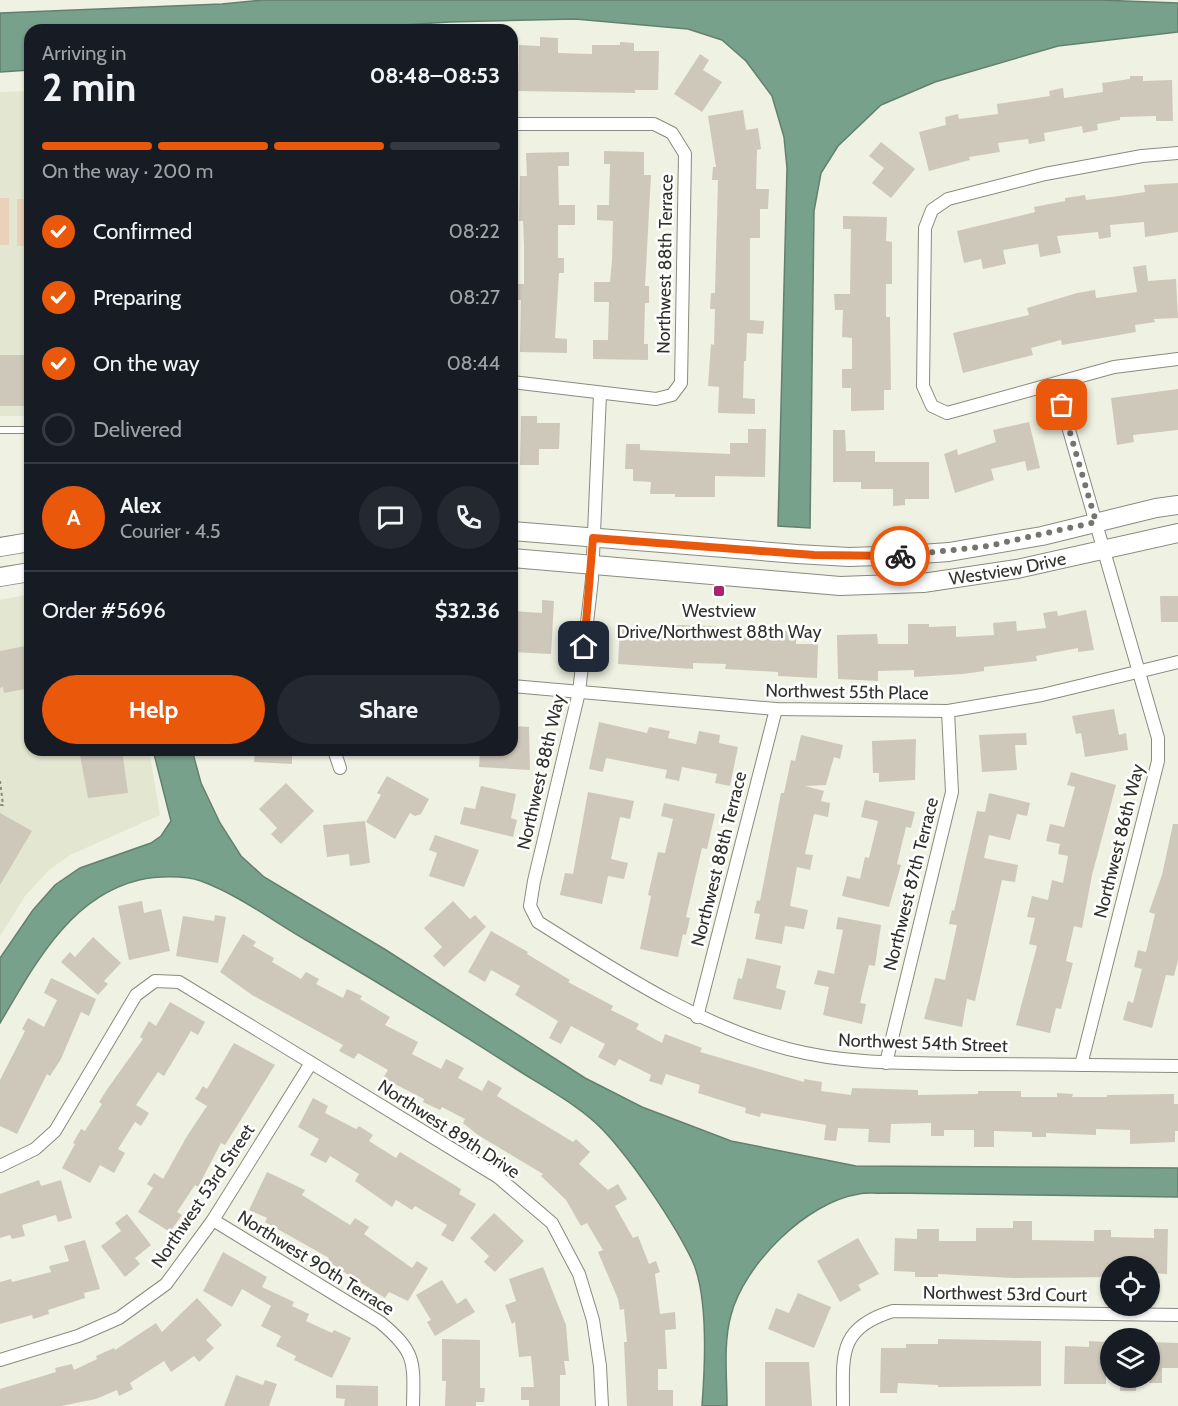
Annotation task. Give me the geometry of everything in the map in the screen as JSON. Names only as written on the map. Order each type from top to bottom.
[{"type":"street","name":"Northwest 88th Terrace","points":[[518,124],[654,124],[672,133],[685,154],[681,383],[672,395],[656,399],[600,394]]},
{"type":"street","points":[[1178,153],[1142,156],[1045,174],[948,199],[932,210],[925,228],[923,386],[932,406],[947,413],[1056,385],[1114,367],[1178,359]]},
{"type":"street","points":[[518,383],[600,394]]},
{"type":"street","name":"Northwest 86th Way","points":[[1056,385],[1158,738],[1158,761],[1081,1065]]},
{"type":"street","name":"Northwest 88th Way","points":[[530,906],[579,692],[592,565],[600,394]]},
{"type":"street","name":"Westview Drive","points":[[518,532],[818,555],[907,555],[988,546],[1178,505]]},
{"type":"street","name":"Westview Drive","points":[[518,559],[840,586],[923,583],[981,575],[1178,533]]},
{"type":"street","points":[[0,548],[24,543]]},
{"type":"street","points":[[0,577],[24,573]]},
{"type":"street","name":"Northwest 55th Place","points":[[518,687],[776,710],[948,711],[1042,695],[1137,670],[1178,662]]},
{"type":"street","name":"Northwest 88th Terrace","points":[[697,1017],[776,710]]},
{"type":"street","name":"Northwest 87th Terrace","points":[[886,1063],[952,792],[948,711]]},
{"type":"street","points":[[336,756],[340,768]]},
{"type":"street","name":"Northwest 54th Street","points":[[530,906],[538,922],[667,1002],[697,1017],[787,1048],[832,1058],[886,1063],[1178,1065]]},
{"type":"street","name":"Northwest 89th Drive","points":[[0,1166],[35,1149],[55,1131],[136,995],[155,981],[179,982],[498,1177],[552,1223],[579,1274],[593,1320],[600,1366],[602,1406]]},
{"type":"street","name":"Northwest 53rd Street","points":[[0,1360],[78,1336],[119,1318],[166,1284],[213,1220],[311,1063]]},
{"type":"street","name":"Northwest 90th Terrace","points":[[213,1220],[380,1322],[403,1341],[414,1364],[413,1406]]},
{"type":"street","name":"Northwest 53rd Court","points":[[843,1406],[843,1356],[853,1332],[870,1318],[893,1311],[1178,1315]]},
{"type":"lane","points":[[0,430],[24,430]]},
{"type":"path","points":[[0,781],[3,805],[0,805]]},
{"type":"shaded area","points":[[263,0],[1099,0],[1178,3],[1178,32],[1058,46],[935,82],[881,105],[838,146],[821,173],[814,211],[810,528],[778,526],[787,168],[784,137],[772,96],[746,61],[722,40],[688,29],[575,19],[419,24],[24,24],[24,70],[0,72],[0,13],[222,4]]},
{"type":"shaded area","points":[[24,91],[24,416],[0,416],[0,92]]},
{"type":"shaded area","points":[[0,198],[9,198],[9,245],[0,245]]},
{"type":"shaded area","points":[[17,199],[24,199],[24,246],[17,246]]},
{"type":"shaded area","points":[[24,595],[24,756],[150,756],[160,815],[70,855],[49,870],[25,896],[0,936],[0,600]]},
{"type":"shaded area","points":[[155,756],[194,756],[201,783],[220,823],[241,856],[264,877],[386,950],[585,1078],[642,1107],[731,1141],[856,1166],[1178,1168],[1178,1197],[871,1193],[839,1199],[818,1209],[780,1239],[749,1276],[738,1296],[729,1326],[726,1349],[727,1406],[702,1406],[703,1312],[701,1293],[692,1260],[663,1210],[627,1158],[603,1130],[560,1096],[230,894],[201,881],[178,877],[139,880],[114,889],[73,918],[56,936],[40,957],[0,1023],[0,958],[33,910],[55,885],[80,868],[151,843],[161,836],[171,821]]},
{"type":"building","points":[[540,37],[558,38],[558,53],[592,54],[592,45],[620,45],[620,42],[634,43],[634,51],[659,51],[658,90],[635,90],[635,93],[518,91],[519,45],[540,46]]},
{"type":"building","points":[[700,54],[709,60],[703,70],[722,82],[702,112],[674,94]]},
{"type":"building","points":[[1130,76],[1143,76],[1143,81],[1172,80],[1173,121],[1156,121],[1156,116],[1120,117],[1120,120],[1097,124],[1098,130],[1083,133],[1082,126],[1044,133],[1045,141],[1029,144],[1028,139],[998,143],[1000,152],[969,157],[970,160],[929,171],[919,132],[946,125],[945,117],[958,114],[959,119],[998,114],[997,104],[1050,96],[1049,91],[1063,88],[1064,98],[1103,92],[1102,83],[1130,79]]},
{"type":"building","points":[[743,110],[746,130],[758,128],[761,149],[757,150],[756,189],[769,189],[768,209],[760,209],[760,238],[750,238],[750,320],[764,321],[763,334],[747,333],[746,361],[744,361],[743,398],[755,399],[755,414],[718,413],[719,387],[708,386],[711,344],[714,345],[715,309],[710,309],[711,293],[715,293],[718,180],[712,180],[713,167],[716,167],[708,116]]},
{"type":"building","points":[[881,142],[915,169],[891,198],[872,183],[884,168],[869,156]]},
{"type":"building","points":[[604,151],[644,152],[644,175],[651,175],[645,286],[649,286],[649,303],[645,303],[644,344],[648,344],[648,360],[593,359],[593,340],[608,340],[609,302],[594,302],[594,282],[610,282],[612,260],[613,221],[597,220],[597,205],[609,205],[610,164],[604,164]]},
{"type":"building","points":[[569,152],[569,166],[558,166],[559,205],[575,205],[575,225],[558,225],[558,258],[564,258],[564,273],[559,273],[555,338],[567,339],[567,353],[520,352],[521,300],[518,300],[518,284],[524,284],[524,246],[523,221],[519,221],[520,176],[527,176],[526,153]]},
{"type":"building","points":[[1178,183],[1178,232],[1145,237],[1144,222],[1110,225],[1111,237],[1099,239],[1098,232],[1057,236],[1061,253],[1040,257],[1038,244],[1003,250],[1006,264],[983,269],[981,259],[964,263],[957,231],[1035,212],[1034,207],[1065,201],[1065,198],[1085,195],[1086,200],[1119,196],[1145,192],[1144,185]]},
{"type":"building","points":[[843,216],[887,217],[886,241],[892,242],[892,284],[886,284],[886,317],[890,317],[891,390],[884,390],[884,410],[851,411],[851,388],[842,388],[842,369],[852,369],[852,338],[842,337],[843,310],[835,310],[834,294],[850,294],[851,229],[843,229]]},
{"type":"building","points":[[1146,265],[1148,281],[1176,279],[1178,318],[1154,319],[1155,322],[1135,325],[1136,332],[1062,345],[1061,340],[1031,348],[1033,355],[963,373],[953,333],[1029,315],[1027,308],[1077,293],[1095,290],[1096,298],[1137,292],[1133,267]]},
{"type":"building","points":[[0,355],[24,355],[24,406],[0,406]]},
{"type":"building","points":[[1178,389],[1178,430],[1133,435],[1134,442],[1117,445],[1111,398]]},
{"type":"building","points":[[521,416],[537,416],[537,423],[560,423],[559,449],[539,449],[539,465],[520,465]]},
{"type":"building","points":[[1029,422],[1040,468],[1027,471],[1025,461],[991,469],[994,480],[955,493],[944,454],[957,449],[958,455],[996,442],[993,430]]},
{"type":"building","points":[[748,429],[766,429],[765,477],[715,476],[715,497],[675,497],[675,494],[650,494],[651,482],[633,481],[633,469],[625,469],[626,444],[640,444],[640,450],[730,454],[730,443],[748,443]]},
{"type":"building","points":[[833,430],[845,430],[846,451],[875,451],[875,462],[929,462],[929,499],[905,499],[905,505],[893,506],[893,489],[861,489],[861,482],[833,482]]},
{"type":"building","points":[[1160,596],[1178,596],[1178,622],[1161,622]]},
{"type":"building","points":[[542,600],[554,601],[551,654],[518,652],[518,611],[542,613]]},
{"type":"building","points":[[1086,610],[1094,650],[1078,652],[1078,648],[1036,656],[1037,661],[984,667],[984,671],[963,674],[914,677],[914,670],[878,671],[878,681],[838,679],[837,635],[877,634],[878,644],[908,644],[908,624],[929,624],[929,627],[956,626],[956,637],[994,635],[993,623],[1016,621],[1017,631],[1046,628],[1043,613],[1057,611],[1058,616]]},
{"type":"building","points":[[675,625],[716,626],[715,636],[755,638],[755,628],[796,632],[796,644],[818,644],[817,678],[778,676],[778,672],[725,669],[726,664],[693,663],[693,669],[618,664],[620,627],[675,628]]},
{"type":"building","points":[[24,646],[24,689],[4,693],[3,687],[0,688],[0,651]]},
{"type":"building","points":[[1114,709],[1119,735],[1126,733],[1128,750],[1085,757],[1081,733],[1076,734],[1072,716]]},
{"type":"building","points":[[599,722],[647,733],[649,727],[670,731],[668,738],[696,744],[699,731],[720,735],[719,743],[738,747],[730,786],[715,783],[717,774],[682,767],[679,781],[665,778],[667,770],[606,758],[603,772],[589,769]]},
{"type":"building","points":[[518,726],[529,727],[530,770],[479,767],[480,756],[518,756]]},
{"type":"building","points":[[1026,733],[1027,745],[1015,745],[1017,770],[982,772],[979,735]]},
{"type":"building","points":[[801,735],[843,745],[840,759],[834,757],[826,785],[805,786],[824,791],[821,801],[830,803],[828,817],[814,814],[805,854],[813,855],[810,870],[797,867],[790,906],[808,910],[804,929],[785,926],[782,944],[755,939],[760,914],[754,913],[757,900],[760,901],[781,793],[784,793],[791,760],[795,761]]},
{"type":"building","points":[[916,739],[915,780],[879,782],[879,773],[873,773],[872,741]]},
{"type":"building","points":[[80,756],[123,756],[128,793],[88,798]]},
{"type":"building","points":[[254,756],[292,756],[292,764],[254,762]]},
{"type":"building","points":[[1071,772],[1116,785],[1092,875],[1082,928],[1074,926],[1066,961],[1073,963],[1061,1009],[1056,1008],[1050,1033],[1016,1025],[1037,946],[1029,944],[1035,918],[1027,917],[1032,896],[1048,900],[1052,880],[1063,883],[1068,856],[1058,854],[1060,844],[1046,841],[1050,824],[1064,827],[1075,787],[1067,785]]},
{"type":"building","points":[[387,776],[429,799],[421,814],[415,816],[410,813],[395,839],[366,822],[381,795],[377,793]]},
{"type":"building","points":[[286,783],[314,811],[281,844],[271,834],[277,828],[259,809]]},
{"type":"building","points":[[481,786],[516,794],[511,818],[517,820],[513,837],[460,824],[464,807],[475,809]]},
{"type":"building","points":[[588,792],[634,801],[630,819],[620,817],[611,859],[628,863],[624,879],[608,876],[602,904],[560,895],[565,873],[573,874]]},
{"type":"building","points":[[989,793],[1030,803],[1027,816],[1017,814],[1010,840],[989,835],[984,858],[1018,865],[1015,882],[1002,880],[975,1001],[967,999],[962,1027],[924,1019],[935,978],[945,980],[957,925],[949,924],[952,910],[954,911],[977,811],[985,812]]},
{"type":"building","points":[[865,800],[915,812],[911,828],[906,827],[897,864],[901,865],[889,907],[842,896],[847,876],[860,879],[865,857],[869,858],[878,821],[861,817]]},
{"type":"building","points":[[664,803],[715,814],[707,849],[702,848],[686,917],[690,918],[686,935],[683,934],[678,957],[640,949],[651,896],[648,895],[658,852],[665,853],[673,819],[661,816]]},
{"type":"building","points":[[0,813],[32,831],[0,885]]},
{"type":"building","points":[[365,821],[370,863],[350,866],[349,854],[327,857],[323,825]]},
{"type":"building","points":[[1173,824],[1178,824],[1178,960],[1174,976],[1166,975],[1152,1028],[1123,1020],[1128,1001],[1133,1003],[1142,969],[1134,967],[1138,950],[1146,952],[1155,914],[1149,912],[1162,875]]},
{"type":"building","points":[[435,835],[479,850],[464,887],[429,876],[437,853],[429,850]]},
{"type":"building","points":[[142,901],[144,913],[161,909],[170,951],[129,960],[118,906]]},
{"type":"building","points":[[453,901],[470,919],[475,915],[486,927],[444,967],[433,956],[442,947],[424,928]]},
{"type":"building","points":[[215,915],[226,917],[218,963],[176,956],[183,916],[214,921]]},
{"type":"building","points":[[838,917],[881,925],[875,966],[869,965],[860,1003],[866,1004],[862,1024],[823,1015],[829,987],[814,984],[818,970],[834,974],[843,930],[836,929]]},
{"type":"building","points":[[491,931],[528,952],[527,954],[570,980],[568,982],[613,1006],[611,1010],[639,1024],[636,1029],[662,1043],[665,1034],[702,1048],[700,1052],[804,1082],[804,1079],[822,1082],[821,1091],[851,1095],[852,1088],[918,1090],[918,1095],[1021,1091],[1021,1097],[1057,1097],[1057,1093],[1073,1094],[1072,1097],[1174,1094],[1174,1104],[1178,1104],[1178,1131],[1175,1131],[1175,1142],[1130,1144],[1130,1130],[1096,1129],[1096,1135],[1046,1133],[1046,1137],[1032,1137],[1032,1132],[994,1131],[994,1147],[974,1147],[974,1130],[944,1130],[944,1136],[931,1136],[931,1123],[891,1124],[890,1143],[868,1142],[869,1129],[838,1128],[836,1141],[824,1140],[826,1125],[761,1113],[760,1117],[745,1113],[746,1108],[698,1093],[700,1085],[666,1074],[662,1085],[649,1081],[651,1075],[619,1059],[615,1066],[598,1057],[605,1044],[571,1026],[561,1044],[549,1038],[558,1021],[515,995],[520,986],[491,970],[485,982],[468,972]]},
{"type":"building","points":[[243,934],[256,942],[253,946],[274,958],[272,962],[301,979],[306,972],[319,979],[316,984],[343,998],[347,989],[362,996],[360,999],[390,1017],[385,1025],[418,1042],[412,1054],[441,1069],[446,1059],[464,1068],[458,1078],[482,1091],[488,1080],[502,1088],[497,1096],[573,1142],[576,1139],[590,1152],[579,1164],[608,1190],[618,1184],[627,1199],[615,1206],[633,1238],[638,1236],[649,1264],[656,1261],[660,1272],[655,1274],[660,1314],[675,1312],[676,1329],[665,1330],[667,1369],[658,1369],[658,1390],[673,1390],[673,1406],[627,1406],[624,1342],[627,1342],[624,1309],[620,1310],[618,1299],[598,1252],[603,1250],[587,1223],[581,1226],[566,1200],[541,1176],[543,1174],[478,1135],[463,1123],[465,1119],[442,1107],[440,1110],[423,1102],[424,1099],[383,1078],[388,1070],[358,1053],[354,1059],[339,1051],[343,1045],[252,995],[220,972]]},
{"type":"building","points":[[93,937],[121,963],[104,981],[108,984],[98,995],[61,962],[70,952],[75,957]]},
{"type":"building","points":[[747,958],[781,966],[776,988],[786,991],[781,1010],[733,999],[738,978],[742,979]]},
{"type":"building","points":[[51,978],[96,999],[89,1016],[81,1012],[61,1059],[50,1076],[47,1074],[17,1134],[0,1126],[0,1080],[25,1031],[22,1029],[28,1018],[44,1027],[57,1000],[44,993]]},
{"type":"building","points":[[170,1002],[205,1022],[198,1035],[191,1031],[164,1076],[158,1072],[136,1105],[149,1113],[141,1126],[135,1122],[118,1149],[125,1153],[114,1173],[100,1165],[90,1183],[62,1168],[81,1129],[85,1131],[102,1104],[99,1102],[143,1039],[140,1037],[149,1021],[156,1026]]},
{"type":"building","points":[[234,1043],[275,1065],[225,1145],[221,1143],[198,1187],[195,1185],[177,1212],[182,1215],[170,1232],[138,1212],[153,1188],[147,1184],[154,1173],[163,1179],[207,1106],[195,1099],[203,1086],[207,1089]]},
{"type":"building","points":[[313,1098],[328,1106],[325,1113],[356,1129],[359,1126],[373,1135],[369,1141],[396,1158],[400,1152],[461,1189],[459,1194],[476,1204],[453,1242],[441,1235],[447,1225],[415,1206],[412,1210],[396,1200],[392,1207],[355,1181],[359,1174],[330,1156],[326,1163],[310,1155],[319,1139],[298,1127]]},
{"type":"building","points":[[267,1172],[305,1190],[302,1195],[350,1225],[355,1218],[369,1227],[364,1234],[412,1268],[417,1261],[428,1268],[408,1301],[389,1292],[385,1298],[327,1261],[329,1258],[265,1222],[267,1218],[249,1210]]},
{"type":"building","points":[[39,1180],[41,1186],[61,1180],[72,1218],[58,1222],[56,1215],[22,1225],[25,1236],[12,1239],[10,1235],[0,1238],[0,1194]]},
{"type":"building","points":[[494,1213],[524,1241],[495,1272],[484,1262],[489,1256],[470,1238]]},
{"type":"building","points":[[127,1214],[151,1245],[135,1258],[140,1264],[125,1277],[101,1246],[121,1231],[115,1223]]},
{"type":"building","points":[[1013,1221],[1032,1221],[1032,1240],[1094,1241],[1094,1230],[1111,1230],[1111,1237],[1154,1238],[1154,1229],[1168,1229],[1167,1274],[1160,1274],[1160,1256],[1100,1256],[1100,1277],[1013,1278],[938,1274],[938,1277],[915,1277],[915,1272],[894,1271],[895,1238],[917,1239],[917,1229],[939,1229],[939,1241],[976,1241],[976,1228],[1013,1228]]},
{"type":"building","points":[[858,1238],[879,1274],[858,1285],[861,1290],[840,1302],[817,1261]]},
{"type":"building","points":[[85,1240],[100,1289],[84,1293],[85,1298],[48,1310],[49,1314],[33,1319],[32,1315],[0,1324],[0,1282],[11,1279],[12,1282],[51,1272],[49,1266],[69,1261],[64,1246]]},
{"type":"building","points":[[223,1252],[267,1277],[262,1287],[294,1302],[292,1306],[309,1314],[306,1321],[332,1333],[334,1330],[351,1338],[332,1378],[294,1360],[296,1356],[276,1346],[281,1336],[261,1326],[271,1306],[242,1289],[232,1307],[203,1291]]},
{"type":"building","points":[[543,1267],[566,1325],[569,1361],[564,1361],[566,1375],[560,1375],[560,1406],[529,1406],[529,1400],[521,1400],[521,1387],[534,1387],[531,1356],[519,1357],[515,1322],[512,1324],[505,1305],[516,1301],[509,1279]]},
{"type":"building","points":[[442,1280],[457,1304],[466,1298],[475,1312],[435,1336],[427,1322],[431,1320],[416,1295]]},
{"type":"building","points":[[798,1293],[831,1307],[814,1348],[768,1329],[776,1308],[789,1313]]},
{"type":"building","points":[[197,1298],[222,1325],[206,1340],[214,1348],[199,1362],[194,1356],[171,1372],[164,1361],[130,1383],[133,1389],[119,1396],[117,1390],[96,1399],[61,1406],[0,1406],[0,1389],[56,1372],[55,1368],[72,1364],[74,1370],[97,1359],[96,1356],[114,1348],[115,1350],[156,1323],[162,1332]]},
{"type":"building","points":[[442,1339],[480,1340],[480,1388],[485,1388],[484,1402],[476,1402],[476,1406],[445,1406],[446,1381],[442,1381]]},
{"type":"building","points":[[938,1339],[1041,1341],[1041,1386],[938,1387],[938,1385],[898,1383],[897,1393],[880,1393],[881,1348],[906,1348],[906,1344],[938,1344]]},
{"type":"building","points":[[1089,1341],[1100,1342],[1100,1384],[1064,1384],[1065,1346],[1089,1347]]},
{"type":"building","points":[[1160,1342],[1178,1343],[1178,1368],[1162,1368],[1162,1383],[1160,1383]]},
{"type":"building","points":[[765,1362],[809,1362],[812,1406],[765,1406]]},
{"type":"building","points":[[236,1375],[263,1385],[265,1380],[277,1384],[269,1406],[224,1406]]},
{"type":"building","points":[[336,1385],[378,1386],[378,1406],[344,1406],[345,1399],[336,1398]]},
{"type":"building","points":[[1120,1388],[1136,1388],[1136,1391],[1120,1391]]},
{"type":"way so far","points":[[900,556],[988,546],[1042,536],[1096,522],[1062,405]]},
{"type":"place","name":"Westview Drive/Northwest 88th Way","points":[[719,591]]},
{"type":"route","points":[[584,647],[592,579],[593,538],[814,555],[900,556]]}]
